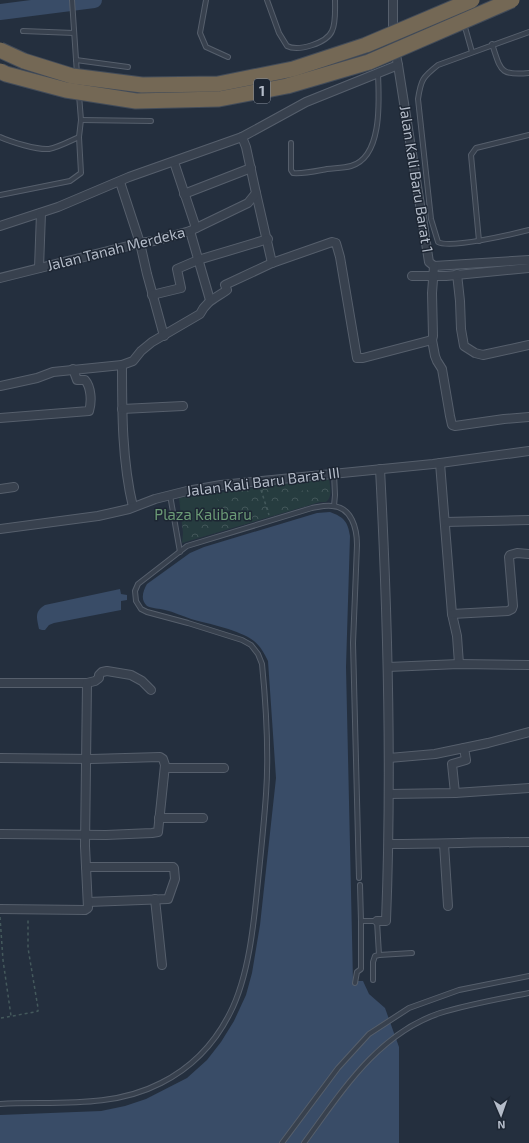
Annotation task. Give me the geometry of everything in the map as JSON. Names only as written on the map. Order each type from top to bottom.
[{"type":"highway","name":"1","points":[[0,50],[24,61],[72,76],[142,85],[218,84],[293,69],[366,45],[472,0]]},
{"type":"highway","name":"1","points":[[0,71],[6,74],[66,90],[136,101],[219,99],[287,86],[369,62],[512,0]]},
{"type":"street","name":"Jalan Kali Baru Barat 1","points":[[393,0],[392,40],[398,65],[428,262],[434,266],[529,260]]},
{"type":"street","points":[[0,226],[58,207],[129,177],[242,137],[306,102],[398,65]]},
{"type":"street","points":[[242,137],[268,238],[272,263]]},
{"type":"street","points":[[174,162],[184,194],[193,230],[198,260],[210,300]]},
{"type":"street","points":[[184,194],[251,168]]},
{"type":"street","points":[[120,182],[140,243],[152,295],[164,336]]},
{"type":"street","name":"Jalan Tanah Merdeka","points":[[0,278],[140,243],[154,242],[193,230],[248,203],[256,193]]},
{"type":"street","points":[[39,268],[41,213]]},
{"type":"street","points":[[152,295],[181,288],[177,269],[198,260],[268,238]]},
{"type":"street","points":[[0,386],[37,378],[54,372],[122,365],[133,361],[141,351],[152,342],[164,336],[173,328],[200,314],[202,308],[210,300],[227,291],[226,284],[272,263],[332,242],[336,243],[348,297],[357,358],[363,358],[432,340]]},
{"type":"street","points":[[434,266],[432,340],[437,361],[442,369],[452,425],[455,426],[529,417]]},
{"type":"street","points":[[412,276],[433,276],[529,268]]},
{"type":"street","points":[[457,274],[461,329],[464,346],[475,353],[483,354],[529,346]]},
{"type":"street","points":[[122,365],[122,409],[128,483],[133,507]]},
{"type":"street","points":[[0,418],[89,410],[90,394],[88,384],[84,380],[77,380],[73,369]]},
{"type":"street","points":[[122,409],[183,406]]},
{"type":"street","name":"Jalan Kali Baru Barat III","points":[[0,529],[98,516],[187,490],[258,481],[440,463],[529,451]]},
{"type":"street","points":[[440,463],[452,614],[457,636],[459,664]]},
{"type":"street","points":[[377,921],[386,921],[389,844],[388,666],[380,469]]},
{"type":"street","points":[[0,489],[14,487]]},
{"type":"street","points":[[445,522],[529,520]]},
{"type":"street","points":[[452,614],[508,611],[512,609],[509,557],[510,555],[517,553],[529,554]]},
{"type":"street","points":[[388,666],[459,664],[529,665]]},
{"type":"street","points":[[0,683],[87,683],[95,681],[99,678],[99,675],[102,672],[107,670],[131,675],[142,681],[151,690]]},
{"type":"street","points":[[0,909],[86,910],[88,908],[85,834],[87,683]]},
{"type":"street","points":[[389,758],[435,754],[529,732]]},
{"type":"street","points":[[455,793],[452,764],[466,760],[464,748]]},
{"type":"street","points":[[0,758],[86,759],[160,757],[163,759],[165,768],[158,832],[0,834]]},
{"type":"street","points":[[165,768],[224,768]]},
{"type":"street","points":[[389,794],[455,793],[529,788]]},
{"type":"street","points":[[159,818],[203,818]]},
{"type":"street","points":[[389,844],[529,842]]},
{"type":"street","points":[[444,844],[448,906]]},
{"type":"street","points":[[86,867],[173,867],[175,879],[170,897],[168,899],[88,902]]},
{"type":"street","points":[[155,899],[162,965]]},
{"type":"lane","points":[[72,0],[78,83]]},
{"type":"lane","points":[[206,0],[200,33],[206,47],[228,57]]},
{"type":"lane","points":[[267,0],[287,46],[294,49],[318,43],[328,36],[332,31],[335,0]]},
{"type":"lane","points":[[453,0],[463,20],[472,52]]},
{"type":"lane","points":[[23,31],[74,33]]},
{"type":"lane","points":[[529,32],[492,44],[438,65],[426,75],[420,84],[418,99],[431,219],[438,242],[442,244],[479,241],[529,230]]},
{"type":"lane","points":[[492,44],[500,68],[505,72],[521,74],[529,73]]},
{"type":"lane","points":[[76,60],[128,67]]},
{"type":"lane","points":[[291,143],[290,170],[293,173],[352,166],[366,156],[371,150],[380,106],[378,74]]},
{"type":"lane","points":[[0,195],[70,181],[81,173],[79,137],[81,120],[78,90]]},
{"type":"lane","points":[[81,120],[151,121]]},
{"type":"lane","points":[[479,241],[471,155],[472,151],[476,148],[529,135]]},
{"type":"lane","points":[[0,137],[10,141],[44,149],[54,148],[79,137]]},
{"type":"lane","points":[[334,473],[334,506]]},
{"type":"lane","points":[[170,495],[180,552]]},
{"type":"lane","points":[[0,1104],[79,1103],[106,1100],[125,1097],[160,1084],[187,1067],[217,1035],[230,1013],[241,987],[254,924],[266,795],[267,764],[262,664],[258,654],[251,645],[242,640],[141,609],[136,601],[135,591],[138,584],[187,546],[312,508],[334,506],[344,510],[353,521],[357,533],[353,643],[359,878]]},
{"type":"lane","points":[[355,983],[357,972],[362,969],[360,885]]},
{"type":"lane","points":[[361,921],[377,921],[379,955]]},
{"type":"lane","points":[[373,980],[374,956],[412,953]]},
{"type":"lane","points":[[282,1143],[338,1068],[368,1034],[409,1008],[459,990],[529,976]]},
{"type":"lane","points":[[304,1143],[356,1073],[387,1041],[417,1023],[439,1013],[529,993]]},
{"type":"path","points":[[258,481],[270,516]]},
{"type":"path","points":[[1,1018],[38,1011],[28,948],[28,910]]},
{"type":"path","points":[[0,915],[3,960],[11,1016]]},
{"type":"green space","name":"Plaza Kalibaru","points":[[329,478],[330,497],[326,502],[320,502],[182,543],[183,533],[179,498]]},
{"type":"green space","points":[[319,481],[320,488],[299,491],[298,484]]},
{"type":"green space","points":[[217,494],[220,515],[182,520],[180,498]]},
{"type":"water","points":[[330,512],[342,518],[348,527],[350,536],[346,667],[353,981],[363,981],[369,994],[385,1008],[399,1047],[399,1143],[0,1143],[0,1115],[101,1111],[125,1106],[146,1099],[187,1078],[207,1060],[221,1042],[234,1021],[246,995],[252,973],[260,925],[276,778],[268,661],[259,646],[248,637],[163,609],[147,606],[143,601],[143,592],[147,584],[190,553],[204,547],[317,513]]},
{"type":"water","points":[[120,589],[121,594],[127,595],[127,600],[121,601],[121,610],[54,623],[49,625],[45,630],[39,629],[37,615],[39,610],[45,605]]},
{"type":"waterway","points":[[0,12],[94,0]]}]
